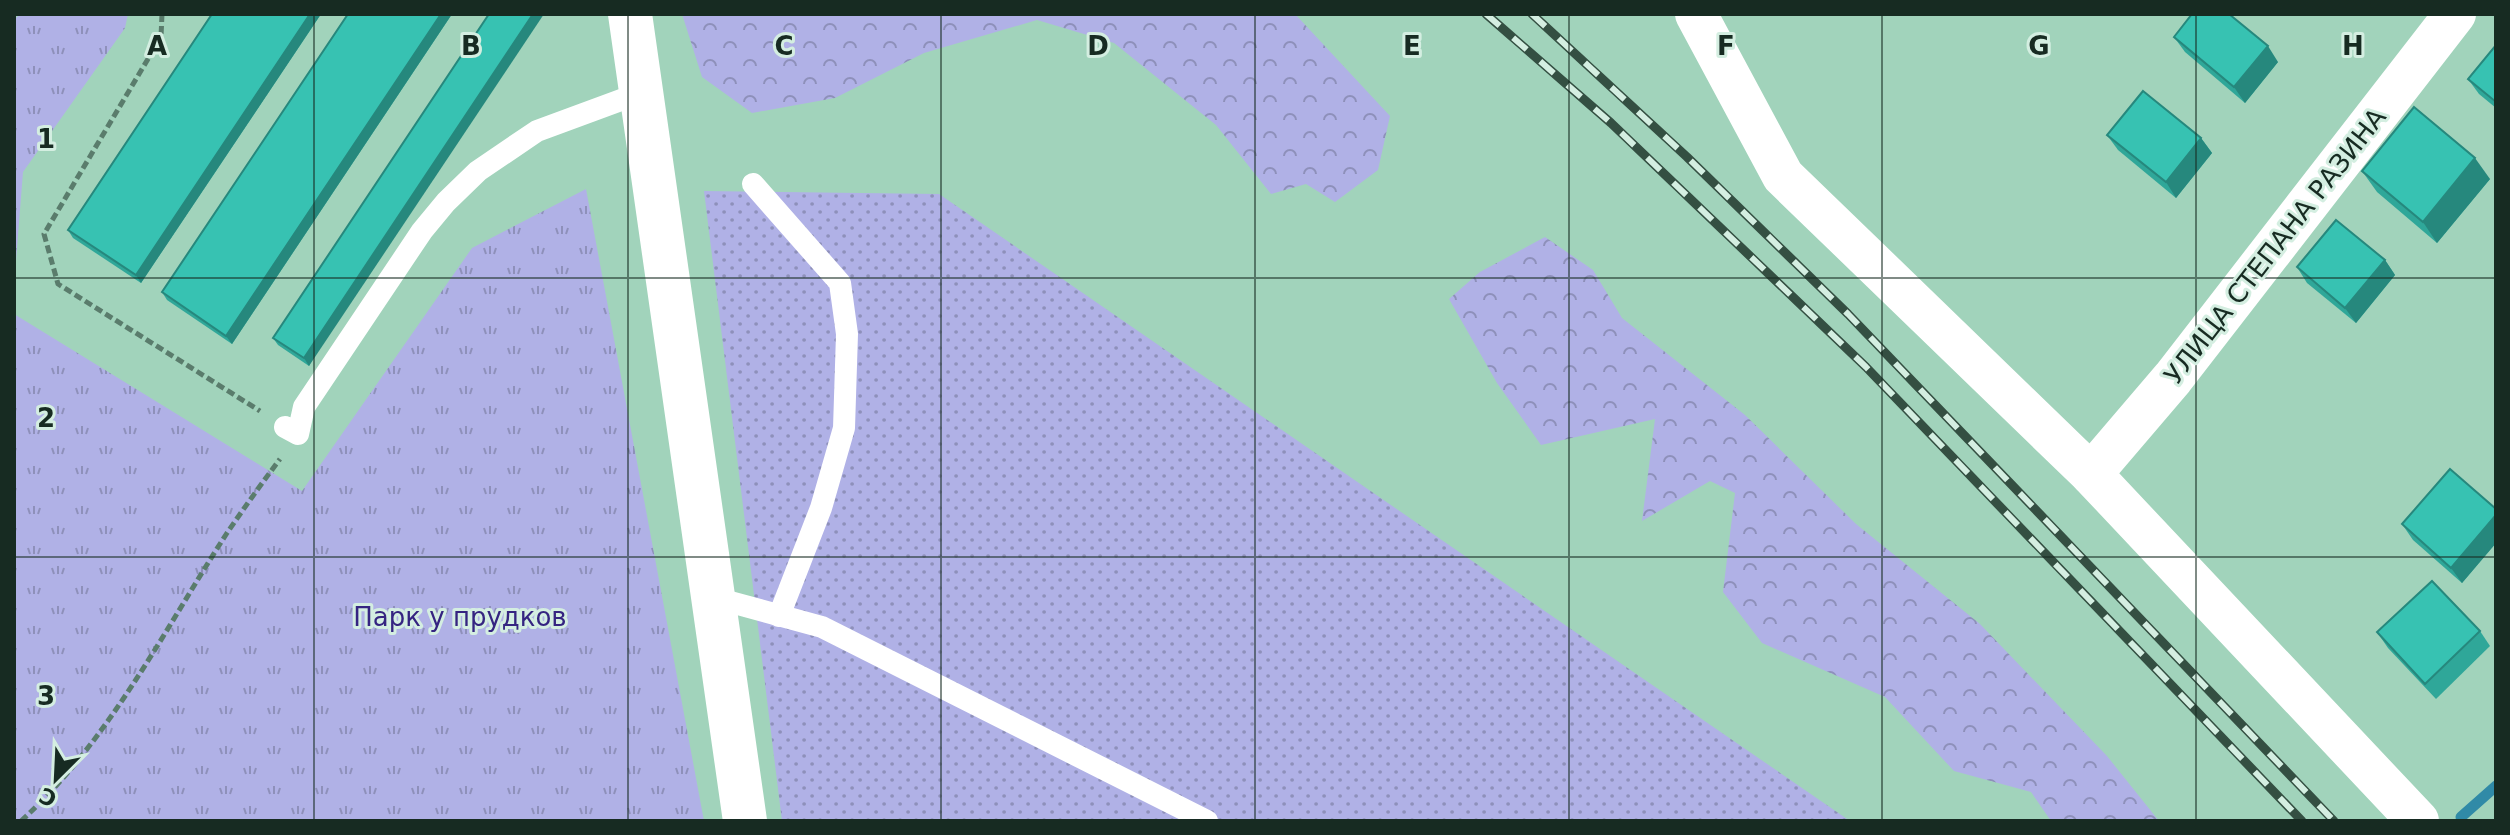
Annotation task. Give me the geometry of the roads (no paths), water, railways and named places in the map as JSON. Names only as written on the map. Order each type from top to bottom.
[{"type":"street","points":[[630,14],[745,821]]},
{"type":"street","points":[[1696,14],[1783,176],[2091,474],[2418,821]]},
{"type":"street","name":"УЛИЦА СТЕПАНА РАЗИНА","points":[[2091,474],[2173,378],[2455,14]]},
{"type":"lane","points":[[291,430],[422,231],[478,171],[537,131],[640,93]]},
{"type":"lane","points":[[753,184],[840,283],[847,334],[844,428],[821,508],[779,616]]},
{"type":"lane","points":[[712,597],[822,627],[1207,821]]},
{"type":"waterway","points":[[2461,817],[2496,786]]},
{"type":"railway","points":[[1486,14],[1611,123],[1866,367],[2302,821]]},
{"type":"railway","points":[[1532,14],[1687,157],[1848,314],[2334,821]]},
{"type":"park label","name":"Парк у прудков","points":[[460,617]]}]
